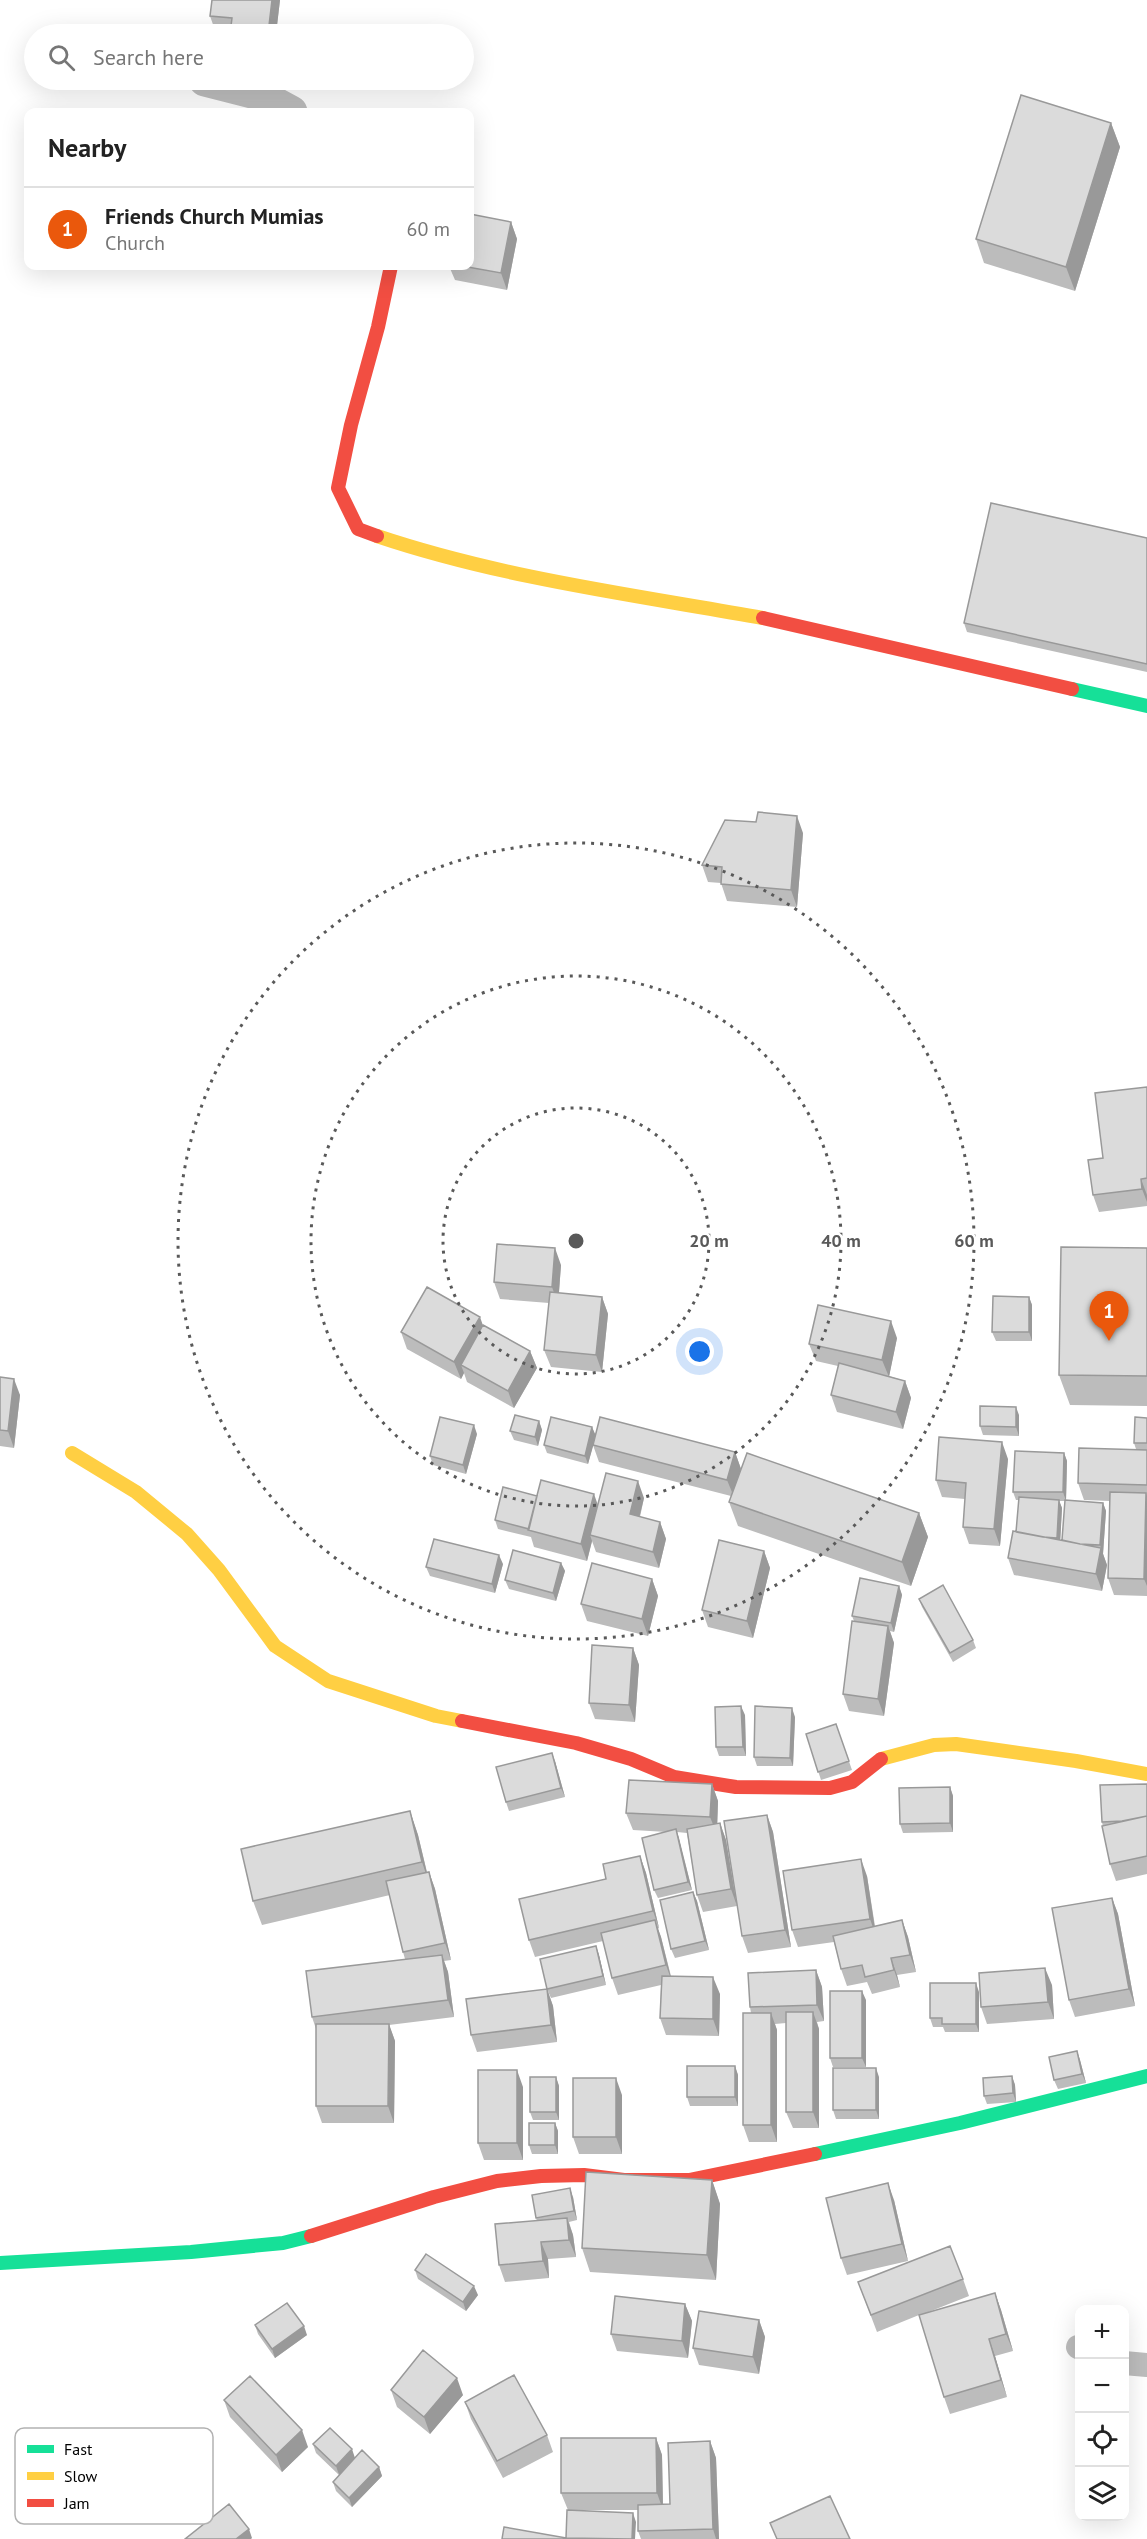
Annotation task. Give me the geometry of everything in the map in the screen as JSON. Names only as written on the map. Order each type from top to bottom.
[{"type":"street","points":[[244,90],[256,93],[284,108]]},
{"type":"street","points":[[390,270],[378,327],[351,425],[338,488],[358,529],[420,550],[495,569],[793,624],[1147,706]]},
{"type":"street","points":[[72,1453],[136,1492],[187,1534],[219,1570],[275,1646],[328,1681],[436,1716],[576,1743],[631,1759],[674,1777],[736,1787],[830,1788],[852,1782],[882,1758],[934,1745],[956,1744],[1147,1774]]},
{"type":"street","points":[[0,2263],[191,2252],[283,2243],[326,2233],[434,2197],[508,2180],[584,2175],[633,2180],[689,2180],[960,2123],[1147,2076]]},
{"type":"lane","points":[[1129,2363],[1147,2365]]},
{"type":"building","points":[[212,0],[272,0],[269,24],[231,24],[232,18],[210,16]]},
{"type":"building","points":[[1021,95],[1111,123],[1066,267],[976,239]]},
{"type":"building","points":[[474,215],[511,222],[501,273],[474,268]]},
{"type":"building","points":[[991,503],[1147,538],[1147,664],[964,623]]},
{"type":"building","points":[[758,812],[797,816],[791,890],[721,884],[722,867],[702,865],[725,820],[756,822]]},
{"type":"building","points":[[1147,1087],[1147,1178],[1141,1179],[1142,1189],[1093,1195],[1088,1160],[1103,1158],[1095,1093]]},
{"type":"building","points":[[497,1244],[555,1248],[552,1287],[494,1282]]},
{"type":"building","points":[[1061,1247],[1147,1248],[1147,1376],[1059,1375]]},
{"type":"building","points":[[427,1287],[480,1317],[454,1362],[401,1332]]},
{"type":"building","points":[[550,1292],[602,1297],[596,1355],[544,1350]]},
{"type":"building","points":[[993,1296],[1029,1297],[1029,1332],[992,1332]]},
{"type":"building","points":[[818,1305],[891,1321],[882,1360],[809,1344]]},
{"type":"building","points":[[483,1325],[530,1351],[508,1391],[461,1365]]},
{"type":"building","points":[[839,1363],[905,1381],[896,1412],[831,1395]]},
{"type":"building","points":[[0,1377],[14,1379],[8,1431],[0,1430]]},
{"type":"building","points":[[980,1406],[1016,1407],[1016,1427],[980,1426]]},
{"type":"building","points":[[515,1415],[539,1421],[535,1437],[510,1431]]},
{"type":"building","points":[[440,1417],[474,1425],[463,1465],[430,1456]]},
{"type":"building","points":[[551,1417],[592,1427],[585,1456],[544,1445]]},
{"type":"building","points":[[600,1417],[735,1452],[727,1480],[593,1445]]},
{"type":"building","points":[[1135,1417],[1147,1418],[1147,1443],[1134,1443]]},
{"type":"building","points":[[939,1437],[1002,1442],[994,1529],[963,1527],[966,1483],[936,1480]]},
{"type":"building","points":[[1079,1448],[1147,1450],[1147,1485],[1078,1483]]},
{"type":"building","points":[[1015,1451],[1064,1453],[1063,1492],[1013,1492]]},
{"type":"building","points":[[747,1453],[919,1513],[902,1562],[729,1502]]},
{"type":"building","points":[[606,1473],[638,1481],[630,1514],[660,1522],[653,1552],[590,1535]]},
{"type":"building","points":[[541,1480],[594,1494],[581,1544],[528,1530]]},
{"type":"building","points":[[503,1487],[537,1496],[529,1529],[495,1520]]},
{"type":"building","points":[[1110,1492],[1146,1493],[1144,1579],[1108,1578]]},
{"type":"building","points":[[1019,1497],[1059,1500],[1057,1538],[1016,1532]]},
{"type":"building","points":[[1065,1500],[1103,1503],[1100,1545],[1062,1540]]},
{"type":"building","points":[[1013,1531],[1101,1548],[1096,1574],[1008,1558]]},
{"type":"building","points":[[434,1539],[499,1555],[492,1584],[426,1567]]},
{"type":"building","points":[[719,1540],[764,1551],[747,1621],[702,1610]]},
{"type":"building","points":[[513,1550],[561,1563],[553,1593],[505,1580]]},
{"type":"building","points":[[592,1563],[652,1579],[642,1619],[581,1604]]},
{"type":"building","points":[[860,1578],[899,1586],[891,1623],[852,1616]]},
{"type":"building","points":[[943,1585],[973,1640],[950,1653],[919,1599]]},
{"type":"building","points":[[852,1621],[888,1626],[878,1699],[843,1694]]},
{"type":"building","points":[[592,1645],[633,1648],[629,1705],[589,1703]]},
{"type":"building","points":[[741,1706],[743,1747],[716,1747],[715,1707]]},
{"type":"building","points":[[755,1706],[792,1708],[790,1758],[754,1757]]},
{"type":"building","points":[[836,1724],[849,1761],[818,1772],[806,1734]]},
{"type":"building","points":[[552,1753],[561,1788],[506,1802],[496,1767]]},
{"type":"building","points":[[629,1780],[712,1784],[710,1817],[626,1813]]},
{"type":"building","points":[[1147,1784],[1147,1816],[1102,1822],[1100,1785]]},
{"type":"building","points":[[950,1787],[950,1823],[900,1824],[899,1788]]},
{"type":"building","points":[[410,1811],[422,1862],[253,1901],[241,1849]]},
{"type":"building","points":[[767,1815],[785,1930],[742,1936],[724,1821]]},
{"type":"building","points":[[1147,1816],[1147,1856],[1110,1864],[1102,1826]]},
{"type":"building","points":[[720,1823],[731,1889],[697,1895],[687,1829]]},
{"type":"building","points":[[676,1829],[688,1882],[654,1890],[642,1838]]},
{"type":"building","points":[[640,1856],[653,1911],[529,1940],[519,1899],[606,1879],[603,1864]]},
{"type":"building","points":[[861,1859],[870,1919],[792,1930],[783,1871]]},
{"type":"building","points":[[429,1872],[445,1943],[403,1952],[386,1881]]},
{"type":"building","points":[[693,1892],[705,1941],[671,1949],[660,1900]]},
{"type":"building","points":[[1112,1898],[1129,1989],[1069,2000],[1052,1908]]},
{"type":"building","points":[[655,1920],[666,1965],[612,1978],[601,1933]]},
{"type":"building","points":[[902,1920],[910,1955],[891,1958],[894,1970],[865,1977],[862,1965],[841,1969],[833,1936]]},
{"type":"building","points":[[596,1946],[603,1976],[547,1989],[540,1959]]},
{"type":"building","points":[[442,1955],[448,2000],[312,2017],[306,1971]]},
{"type":"building","points":[[1045,1968],[1048,2002],[981,2007],[979,1973]]},
{"type":"building","points":[[816,1970],[817,2005],[750,2007],[748,1973]]},
{"type":"building","points":[[662,1976],[713,1977],[713,2019],[660,2018]]},
{"type":"building","points":[[930,1983],[976,1983],[976,2024],[942,2024],[942,2018],[930,2018]]},
{"type":"building","points":[[547,1989],[551,2025],[471,2035],[466,1999]]},
{"type":"building","points":[[830,1991],[862,1991],[862,2058],[830,2058]]},
{"type":"building","points":[[786,2012],[813,2012],[813,2112],[786,2112]]},
{"type":"building","points":[[743,2013],[771,2013],[771,2125],[743,2125]]},
{"type":"building","points":[[316,2024],[389,2024],[388,2106],[316,2106]]},
{"type":"building","points":[[1077,2051],[1082,2074],[1054,2080],[1049,2057]]},
{"type":"building","points":[[687,2066],[735,2066],[735,2097],[687,2097]]},
{"type":"building","points":[[833,2068],[876,2068],[876,2110],[833,2110]]},
{"type":"building","points":[[478,2070],[517,2070],[517,2143],[478,2143]]},
{"type":"building","points":[[1012,2076],[1013,2093],[984,2096],[983,2078]]},
{"type":"building","points":[[530,2077],[556,2077],[556,2112],[530,2112]]},
{"type":"building","points":[[573,2078],[616,2078],[616,2137],[573,2137]]},
{"type":"building","points":[[529,2123],[555,2123],[555,2145],[529,2145]]},
{"type":"building","points":[[586,2172],[712,2180],[707,2255],[582,2248]]},
{"type":"building","points":[[888,2183],[902,2244],[841,2258],[826,2198]]},
{"type":"building","points":[[570,2188],[574,2211],[536,2218],[532,2195]]},
{"type":"building","points":[[567,2218],[569,2240],[541,2242],[543,2261],[499,2265],[495,2224]]},
{"type":"building","points":[[950,2246],[963,2279],[871,2315],[858,2282]]},
{"type":"building","points":[[426,2254],[474,2286],[463,2302],[415,2270]]},
{"type":"building","points":[[995,2293],[1006,2334],[989,2339],[1001,2380],[944,2397],[919,2315]]},
{"type":"building","points":[[615,2296],[685,2304],[682,2341],[611,2334]]},
{"type":"building","points":[[287,2303],[304,2326],[272,2349],[255,2325]]},
{"type":"building","points":[[699,2311],[759,2320],[753,2357],[693,2348]]},
{"type":"building","points":[[423,2350],[457,2378],[424,2417],[391,2390]]},
{"type":"building","points":[[514,2375],[547,2435],[497,2461],[465,2402]]},
{"type":"building","points":[[250,2376],[302,2430],[276,2455],[224,2400]]},
{"type":"building","points":[[330,2428],[352,2449],[336,2466],[313,2444]]},
{"type":"building","points":[[561,2438],[656,2438],[657,2493],[561,2493]]},
{"type":"building","points":[[710,2441],[713,2529],[638,2531],[638,2505],[670,2504],[668,2443]]},
{"type":"building","points":[[362,2450],[379,2467],[349,2498],[333,2482]]},
{"type":"building","points":[[830,2496],[850,2539],[777,2539],[770,2523]]},
{"type":"building","points":[[229,2504],[249,2529],[236,2539],[185,2539],[204,2524],[213,2524],[213,2517]]},
{"type":"building","points":[[567,2510],[633,2513],[632,2539],[566,2538]]},
{"type":"building","points":[[504,2527],[572,2539],[502,2539]]},
{"type":"traffic: fast","points":[[1072,689],[1147,706]]},
{"type":"traffic: fast","points":[[815,2154],[960,2123],[1147,2076]]},
{"type":"traffic: fast","points":[[0,2263],[191,2252],[283,2243],[311,2236]]},
{"type":"traffic: slow","points":[[377,536],[424,551],[520,574],[763,618]]},
{"type":"traffic: slow","points":[[72,1453],[136,1492],[187,1534],[219,1570],[275,1646],[328,1681],[436,1716],[462,1721]]},
{"type":"traffic: slow","points":[[881,1759],[934,1745],[956,1744],[1076,1761],[1147,1774]]},
{"type":"traffic: jam","points":[[377,536],[358,529],[338,488],[351,425],[378,327],[390,270]]},
{"type":"traffic: jam","points":[[763,618],[1072,689]]},
{"type":"traffic: jam","points":[[462,1721],[576,1743],[631,1759],[674,1777],[736,1787],[830,1788],[852,1782],[881,1759]]},
{"type":"traffic: jam","points":[[311,2236],[434,2197],[497,2181],[541,2176],[584,2175],[624,2180],[689,2180],[815,2154]]},
{"type":"place","name":"Friends Church Mumias","points":[[1109,1341]]}]
